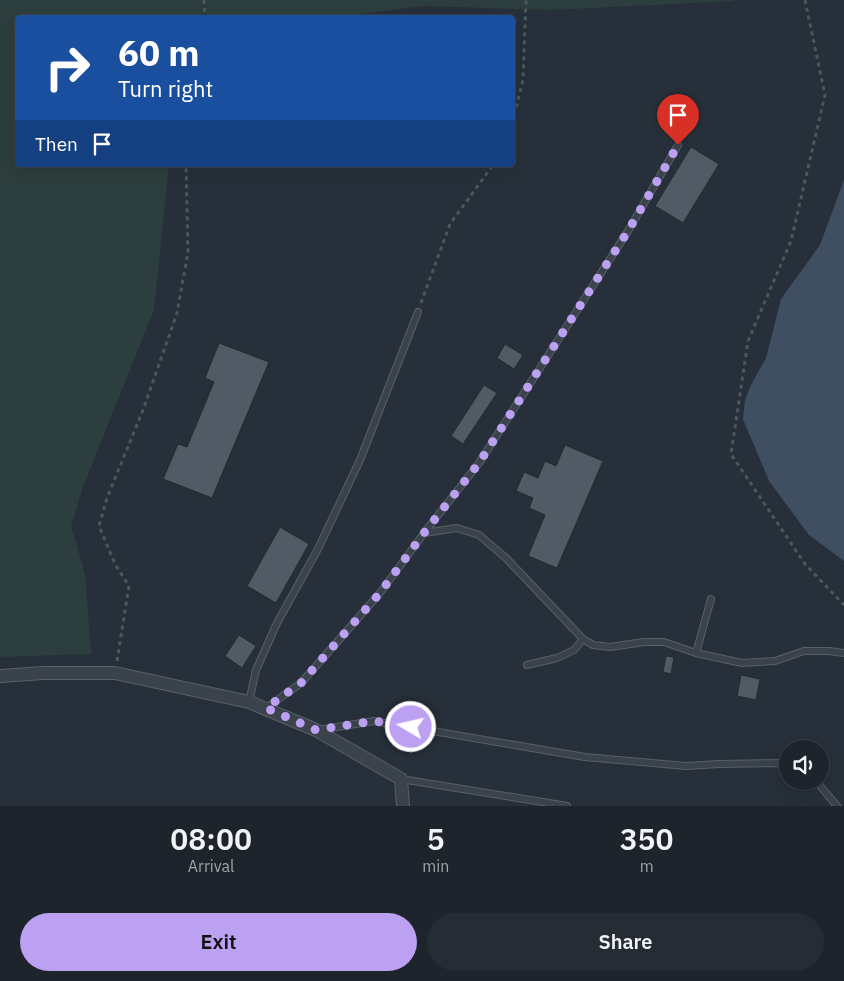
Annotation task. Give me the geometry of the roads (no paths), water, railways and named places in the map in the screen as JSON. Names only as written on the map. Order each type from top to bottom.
[{"type":"street","points":[[0,676],[42,673],[115,673],[249,702],[316,730],[401,779],[403,806]]},
{"type":"lane","points":[[266,708],[301,683],[380,593],[479,463],[628,231],[678,145]]},
{"type":"lane","points":[[249,702],[256,670],[277,623],[318,549],[360,460],[418,312]]},
{"type":"lane","points":[[424,533],[457,528],[479,535],[506,558],[583,640],[593,645],[610,647],[644,642],[664,642],[696,654],[742,663],[775,661],[804,650],[844,653]]},
{"type":"lane","points":[[696,654],[711,599]]},
{"type":"lane","points":[[527,665],[557,658],[574,650],[583,640]]},
{"type":"lane","points":[[316,730],[374,721],[585,757],[686,766],[779,763]]},
{"type":"lane","points":[[401,779],[566,806]]},
{"type":"lane","points":[[824,790],[837,806]]},
{"type":"lane","points":[[841,806],[844,803]]},
{"type":"water","points":[[844,180],[844,561],[809,535],[769,481],[743,419],[745,400],[766,358],[781,299],[820,245]]}]
